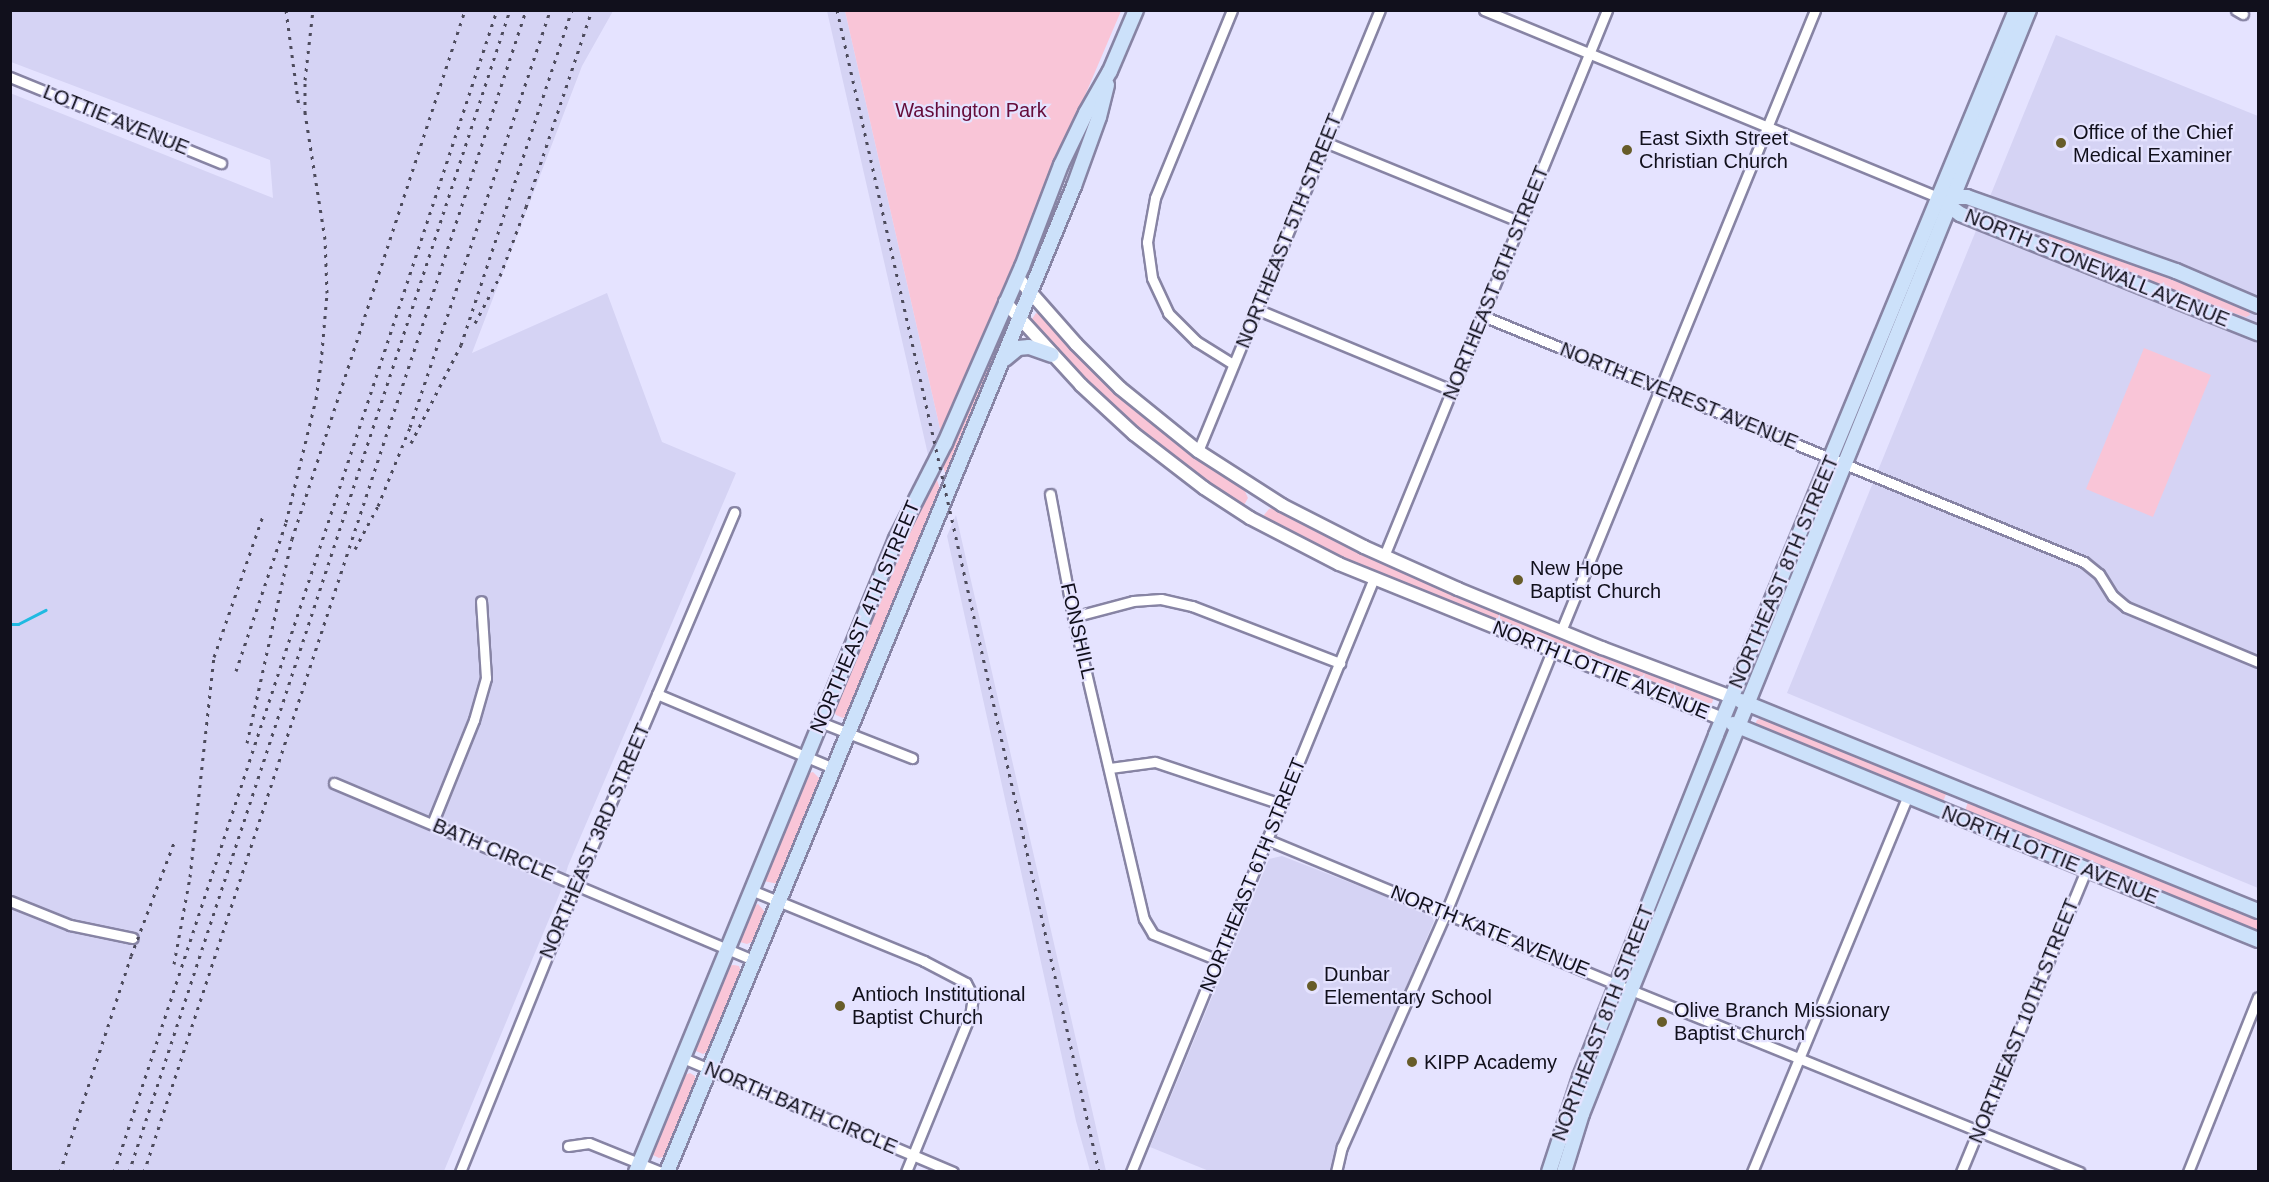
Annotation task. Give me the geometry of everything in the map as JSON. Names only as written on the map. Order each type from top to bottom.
[{"type":"main road","name":"NORTHEAST 4TH STREET","points":[[638,1167],[896,539],[945,443],[1017,277],[1068,150],[1110,71],[1136,10]]},
{"type":"main road","name":"NORTHEAST 8TH STREET","points":[[1564,1172],[1582,1114],[1845,464],[1948,200],[2016,10]]},
{"type":"main road","name":"NORTHEAST 8TH STREET","points":[[1549,1172],[1567,1112],[1732,697],[1831,458],[1948,200],[2029,10]]},
{"type":"main road","name":"NORTHEAST 4TH STREET","points":[[667,1172],[832,768],[1031,292],[1096,127],[1110,71]]},
{"type":"main road","name":"NORTH STONEWALL AVENUE","points":[[1948,200],[1971,198],[2176,272],[2259,306]]},
{"type":"main road","name":"NORTH STONEWALL AVENUE","points":[[1948,200],[1960,214],[2259,333]]},
{"type":"main road","points":[[1001,363],[1018,348],[1029,347],[1052,355]]},
{"type":"main road","name":"NORTH LOTTIE AVENUE","points":[[1732,697],[2259,911]]},
{"type":"main road","name":"NORTH LOTTIE AVENUE","points":[[1723,719],[2259,940]]},
{"type":"street","points":[[1232,10],[1155,198],[1147,242],[1152,278],[1168,313],[1196,341],[1233,364]]},
{"type":"street","name":"NORTHEAST 5TH STREET","points":[[1198,451],[1380,10]]},
{"type":"street","name":"NORTH STONEWALL AVENUE","points":[[1484,10],[1948,200]]},
{"type":"street","name":"NORTHEAST 6TH STREET","points":[[1384,556],[1607,10]]},
{"type":"street","points":[[1561,631],[1815,10]]},
{"type":"street","name":"LOTTIE AVENUE","points":[[10,77],[221,163]]},
{"type":"street","points":[[1325,142],[1521,222]]},
{"type":"street","name":"NORTH LOTTIE AVENUE","points":[[1017,277],[1076,344],[1120,388],[1198,451],[1282,505],[1384,556],[1561,631],[1732,697]]},
{"type":"street","name":"NORTH LOTTIE AVENUE","points":[[1005,302],[1052,355],[1134,434],[1204,488],[1278,534],[1374,578],[1723,719]]},
{"type":"street","points":[[1256,309],[1452,390]]},
{"type":"street","name":"NORTH EVEREST AVENUE","points":[[1483,316],[2084,562],[2099,574],[2113,597],[2126,607],[2259,662]]},
{"type":"street","name":"FONSHILL","points":[[1050,494],[1073,617],[1110,768]]},
{"type":"street","name":"NORTHEAST 3RD STREET","points":[[460,1172],[576,885],[734,512]]},
{"type":"street","name":"NORTHEAST 6TH STREET","points":[[1131,1172],[1374,578]]},
{"type":"street","points":[[1073,617],[1133,601],[1161,599],[1192,606],[1340,663]]},
{"type":"street","points":[[432,824],[474,720],[486,678],[481,601]]},
{"type":"street","points":[[1336,1172],[1342,1147],[1446,912],[1552,651]]},
{"type":"street","points":[[657,694],[832,768]]},
{"type":"street","points":[[820,722],[912,758]]},
{"type":"street","points":[[1218,960],[1153,934],[1144,919],[1123,841],[1110,768],[1155,762],[1281,804]]},
{"type":"street","name":"BATH CIRCLE","points":[[334,783],[754,960]]},
{"type":"street","points":[[1752,1172],[1908,796]]},
{"type":"street","name":"NORTH KATE AVENUE","points":[[1268,840],[2080,1172]]},
{"type":"street","name":"NORTHEAST 10TH STREET","points":[[1961,1172],[2086,870]]},
{"type":"street","points":[[751,890],[924,961],[966,983],[973,997],[970,1015],[906,1172]]},
{"type":"street","points":[[10,901],[70,925],[133,938]]},
{"type":"street","points":[[2188,1172],[2259,997]]},
{"type":"street","name":"NORTH BATH CIRCLE","points":[[683,1058],[953,1172]]},
{"type":"street","points":[[568,1146],[589,1143],[638,1167],[661,1172]]},
{"type":"shaded area","points":[[11,11],[613,11],[582,66],[472,353],[607,293],[662,442],[736,473],[568,866],[560,893],[444,1171],[11,1171],[10,93],[273,198],[270,160],[11,62]]},
{"type":"shaded area","points":[[827,11],[845,11],[941,433],[929,459]]},
{"type":"shaded area","points":[[2056,35],[2258,116],[2258,888],[1787,693]]},
{"type":"shaded area","points":[[956,515],[1106,1171],[1090,1171],[1076,1121],[947,536]]},
{"type":"shaded area","name":"Dunbar Elementary School","points":[[1282,856],[1431,914],[1434,921],[1338,1147],[1331,1171],[1209,1171],[1150,1147],[1269,859]]},
{"type":"green space","name":"Washington Park","points":[[845,11],[1121,11],[941,433]]},
{"type":"green space","points":[[2057,234],[2248,310],[2250,315],[2246,317],[2180,296],[2048,242],[2049,236]]},
{"type":"green space","points":[[1036,313],[1042,315],[1087,367],[1110,389],[1243,487],[1248,498],[1244,505],[1233,503],[1108,408],[1030,322]]},
{"type":"green space","points":[[1007,317],[1010,318],[1011,323],[946,476],[942,462]]},
{"type":"green space","points":[[2144,348],[2211,375],[2153,517],[2086,489]]},
{"type":"green space","points":[[935,474],[940,489],[848,714],[843,718],[836,715],[833,709],[897,551]]},
{"type":"green space","points":[[1278,507],[1710,692],[1714,697],[1712,703],[1705,704],[1614,667],[1573,656],[1385,580],[1267,523],[1264,515],[1269,509]]},
{"type":"green space","points":[[1764,718],[1855,757],[1894,766],[1941,787],[1946,794],[1943,802],[1935,804],[1754,727],[1757,720]]},
{"type":"green space","points":[[813,772],[820,779],[778,884],[764,881],[806,774]]},
{"type":"green space","points":[[1978,800],[2258,915],[2258,935],[1970,817],[1965,811],[1968,802]]},
{"type":"green space","points":[[758,904],[765,912],[754,941],[747,944],[740,942],[739,937],[752,907]]},
{"type":"green space","points":[[726,966],[739,966],[741,972],[710,1050],[703,1054],[696,1051],[694,1045]]},
{"type":"green space","points":[[690,1073],[695,1076],[696,1083],[667,1156],[659,1158],[653,1155],[652,1150],[682,1076]]},
{"type":"waterway","points":[[10,624],[18,624],[46,610]]},
{"type":"railway","points":[[286,10],[299,108]]},
{"type":"railway","points":[[236,671],[286,522],[316,399],[321,363],[327,293],[325,239],[305,113],[305,80],[313,10]]},
{"type":"railway","points":[[247,743],[292,539],[465,10]]},
{"type":"railway","points":[[114,1172],[497,10]]},
{"type":"railway","points":[[129,1172],[510,10]]},
{"type":"railway","points":[[144,1172],[526,10]]},
{"type":"railway","points":[[355,549],[378,506],[410,427],[550,10]]},
{"type":"railway","points":[[411,443],[461,345],[572,10]]},
{"type":"railway","points":[[475,323],[500,276],[526,207],[592,10]]},
{"type":"railway","points":[[837,10],[1099,1172]]},
{"type":"railway","points":[[174,964],[190,877],[214,657],[264,513]]},
{"type":"railway","points":[[60,1172],[131,956],[174,843]]},
{"type":"place","name":"Office of the Chief Medical Examiner","points":[[2061,143]]},
{"type":"place","name":"East Sixth Street Christian Church","points":[[1627,150]]},
{"type":"place","name":"New Hope Baptist Church","points":[[1518,580]]},
{"type":"place","name":"Dunbar Elementary School","points":[[1312,986]]},
{"type":"place","name":"Antioch Institutional Baptist Church","points":[[840,1006]]},
{"type":"place","name":"Olive Branch Missionary Baptist Church","points":[[1662,1022]]},
{"type":"place","name":"KIPP Academy","points":[[1412,1062]]}]
